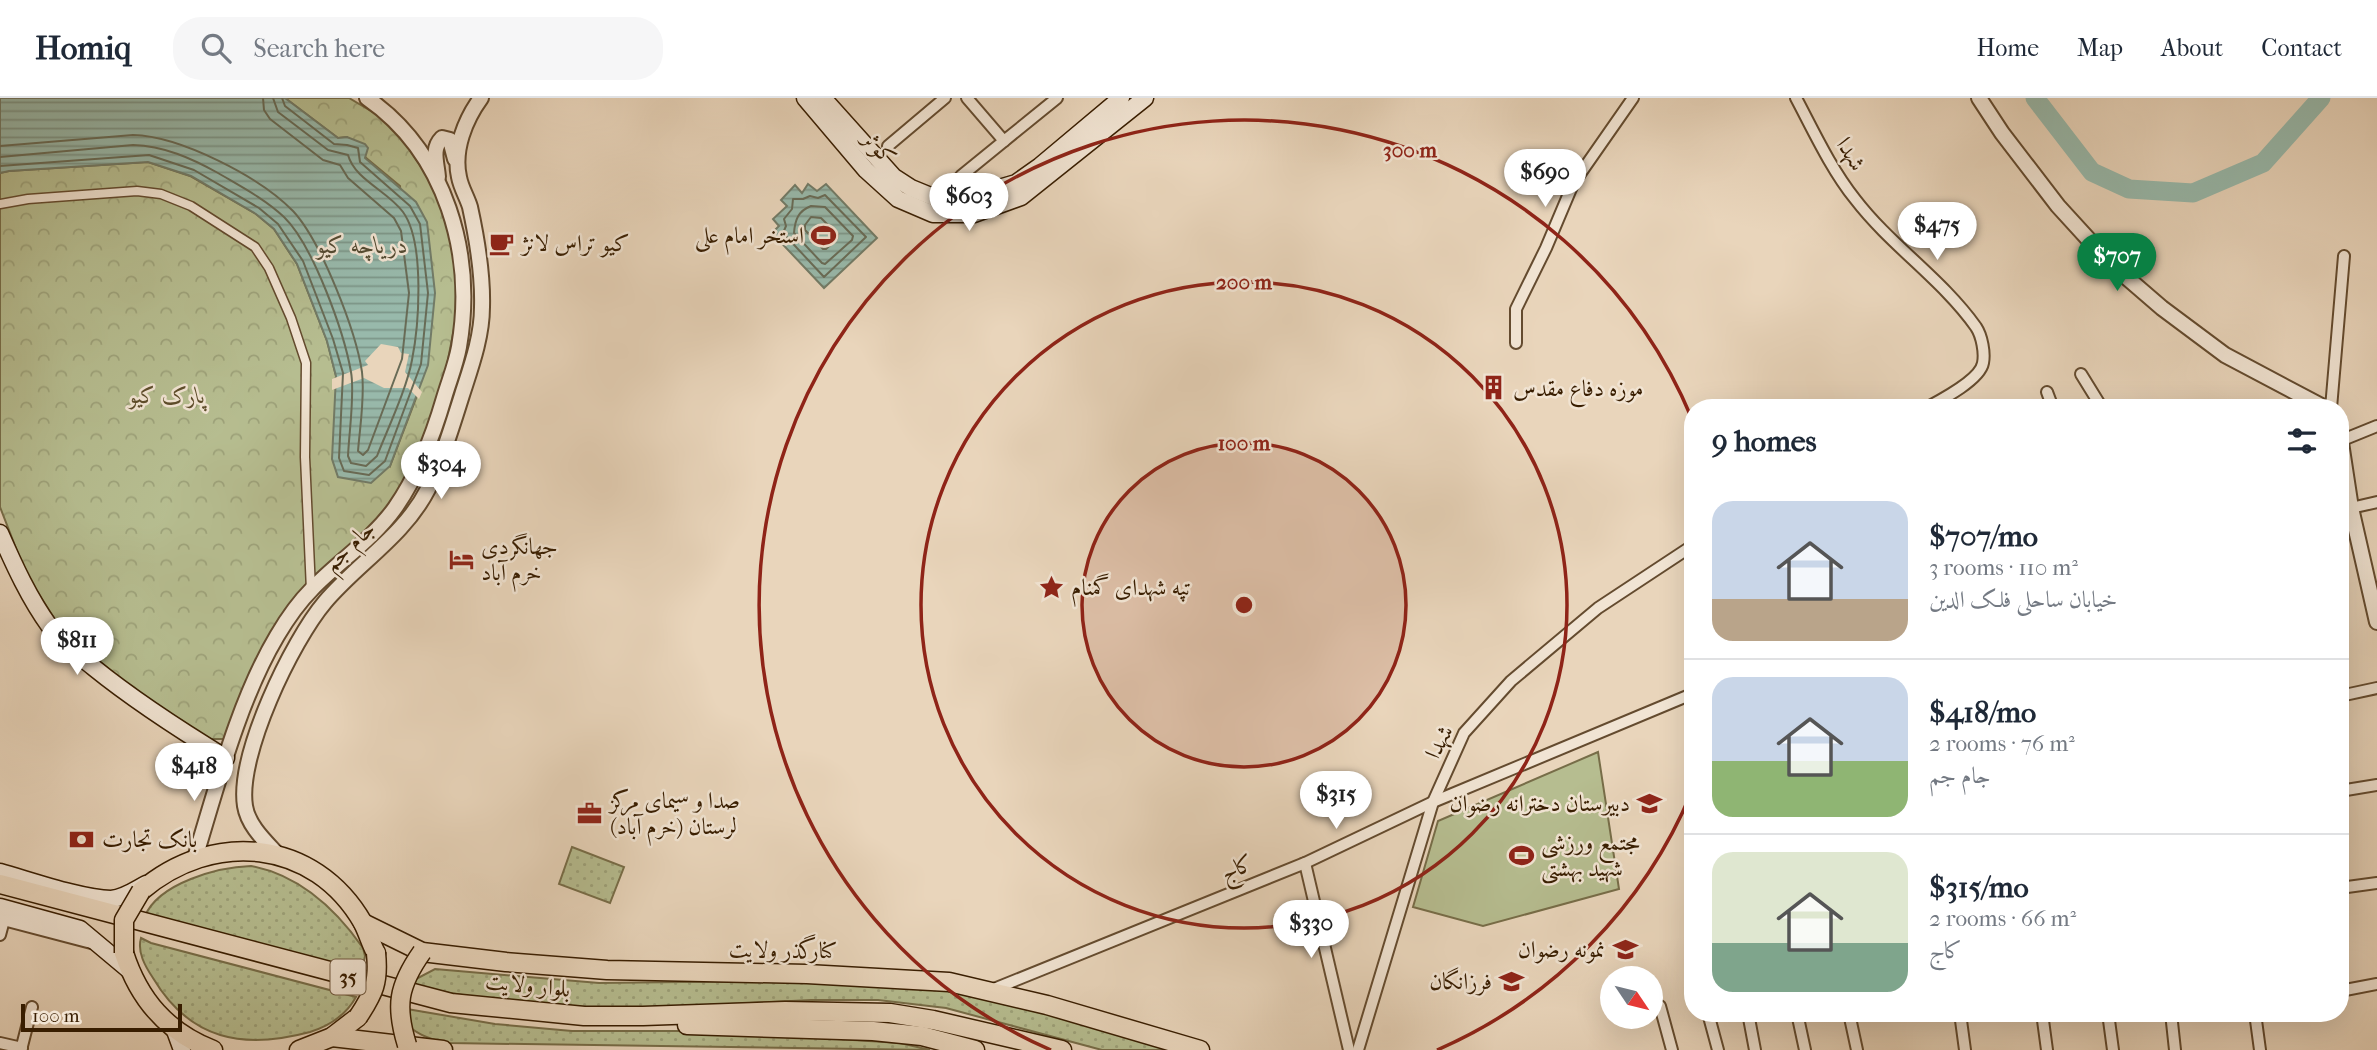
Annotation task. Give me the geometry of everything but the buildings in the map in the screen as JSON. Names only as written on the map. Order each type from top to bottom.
[{"type":"main road","name":"کوثر","points":[[813,99],[866,170],[898,199],[933,214],[974,214],[1021,197],[1133,100]]},
{"type":"main road","points":[[0,533],[33,600],[51,629],[70,648],[161,718],[226,758]]},
{"type":"main road","points":[[0,872],[112,899],[147,885],[195,858],[223,851],[250,850],[277,854],[302,864],[325,879],[363,923],[376,953],[377,970],[375,987],[358,1017],[332,1037],[299,1050]]},
{"type":"main road","name":"بلوار ولایت","points":[[0,884],[451,1003],[584,1016],[798,1011],[890,1013],[933,1020],[1062,1050]]},
{"type":"main road","points":[[147,885],[124,920],[126,962],[135,984],[174,1028],[214,1050]]},
{"type":"main road","name":"بلوار ولایت","points":[[0,894],[444,1012],[551,1025],[697,1025],[860,1030],[922,1037],[975,1050]]},
{"type":"main road","points":[[1,915],[80,929],[126,962]]},
{"type":"main road","name":"کنارگذر ولایت","points":[[363,923],[422,953],[506,962],[607,970],[886,977],[950,982],[1060,1009],[1200,1050]]},
{"type":"main road","points":[[407,1045],[400,1021],[400,997],[408,973],[422,953]]},
{"type":"main road","points":[[174,1028],[182,1050]]},
{"type":"main road","points":[[332,1037],[443,1050]]},
{"type":"main road","points":[[922,1037],[949,1050]]},
{"type":"street","name":"جام جم","points":[[195,858],[226,758],[263,660],[292,611],[393,510],[426,452],[458,348],[463,280],[452,213],[439,184],[402,127],[367,98]]},
{"type":"street","name":"جام جم","points":[[277,854],[256,830],[245,807],[248,765],[268,701],[308,622],[340,585],[382,548],[407,520],[426,492],[443,456],[477,346],[482,310],[478,251],[470,206],[459,177],[458,155],[463,131],[481,98]]},
{"type":"street","points":[[888,146],[945,98]]},
{"type":"street","points":[[967,98],[1004,141]]},
{"type":"street","points":[[961,176],[1057,98]]},
{"type":"street","points":[[1516,343],[1516,309],[1573,184],[1633,98]]},
{"type":"street","name":"شهدا","points":[[1796,98],[1855,199],[1882,230],[1944,290],[1978,330],[1984,354],[1983,367],[1966,384],[1941,399]]},
{"type":"street","points":[[1979,98],[2058,206],[2111,264],[2162,308],[2225,355],[2308,399]]},
{"type":"street","points":[[439,184],[435,154],[436,144],[442,138],[450,140],[459,177]]},
{"type":"street","points":[[0,204],[137,191],[161,194],[191,206],[255,247],[269,268],[306,363],[305,457],[311,590]]},
{"type":"street","points":[[2332,399],[2344,257]]},
{"type":"street","points":[[2081,374],[2096,399]]},
{"type":"street","points":[[2047,392],[2050,399]]},
{"type":"street","points":[[2349,436],[2377,426]]},
{"type":"street","points":[[2349,495],[2377,622]]},
{"type":"street","points":[[2351,508],[2377,502]]},
{"type":"street","name":"شهدا","points":[[1358,1050],[1433,802],[1464,733],[1511,681],[1598,608],[1684,551]]},
{"type":"street","points":[[2349,694],[2377,688]]},
{"type":"street","name":"کاج","points":[[988,991],[1305,863],[1433,802],[1684,697]]},
{"type":"street","points":[[226,758],[248,765]]},
{"type":"street","points":[[2349,790],[2377,785]]},
{"type":"street","points":[[1305,863],[1349,1050]]},
{"type":"street","points":[[2349,887],[2377,883]]},
{"type":"street","points":[[0,935],[1,915]]},
{"type":"street","points":[[2349,989],[2377,984]]},
{"type":"street","points":[[0,1044],[22,1049],[32,1007]]},
{"type":"street","points":[[1663,1017],[1672,1050]]},
{"type":"street","points":[[1710,1022],[1718,1050]]},
{"type":"street","points":[[1750,1022],[1755,1050]]},
{"type":"street","points":[[1799,1022],[1805,1050]]},
{"type":"street","points":[[1851,1022],[1857,1050]]},
{"type":"street","points":[[1961,1022],[1965,1050]]},
{"type":"street","points":[[2043,1022],[2047,1050]]},
{"type":"street","points":[[2109,1022],[2113,1050]]},
{"type":"street","points":[[2172,1022],[2175,1050]]},
{"type":"street","points":[[2256,1022],[2260,1050]]},
{"type":"green space","name":"پارک کیو","points":[[285,98],[349,98],[376,114],[398,132],[429,179],[447,216],[455,249],[457,313],[445,375],[420,449],[390,508],[289,605],[260,654],[226,739],[210,739],[162,712],[63,632],[26,574],[0,507],[0,173],[148,162],[190,176],[256,214],[274,229],[297,264],[327,341],[336,376],[335,384],[390,466],[418,393],[400,186],[365,157],[347,137],[338,138]]},
{"type":"green space","name":"مجتمع ورزشی شهید بهشتی","points":[[1598,752],[1619,889],[1483,926],[1413,907],[1438,821]]},
{"type":"green space","points":[[572,847],[624,867],[610,903],[559,884]]},
{"type":"green space","points":[[251,866],[285,877],[328,907],[363,948],[365,956],[362,971],[145,916],[152,904],[176,886],[222,870]]},
{"type":"green space","points":[[141,938],[151,943],[356,997],[336,1019],[310,1032],[262,1040],[220,1035],[201,1027],[168,999],[145,964],[140,948]]},
{"type":"green space","points":[[435,969],[599,983],[848,980],[941,987],[1007,1002],[1175,1050],[1102,1050],[946,1008],[878,1000],[811,1000],[632,1009],[519,1004],[412,987],[416,979]]},
{"type":"green space","points":[[407,1009],[495,1024],[572,1031],[713,1031],[900,1043],[930,1050],[449,1043],[426,1037],[407,1025]]},
{"type":"water","name":"دریاچه کیو","points":[[0,98],[285,98],[338,138],[347,137],[365,144],[368,148],[365,158],[416,202],[427,222],[435,293],[428,365],[390,466],[371,483],[338,477],[332,459],[336,376],[327,341],[297,264],[274,229],[256,214],[191,176],[148,162],[0,173]]},
{"type":"water","name":"استخر امام علی","points":[[808,184],[817,191],[826,184],[877,238],[824,288],[772,233],[779,226],[773,219],[787,206],[781,200],[795,185],[802,193]]},
{"type":"pier","points":[[381,344],[398,347],[401,353],[409,354],[405,372],[422,392],[419,399],[408,388],[384,388],[364,378],[332,390],[332,379],[368,365],[365,361]]},
{"type":"waterway","points":[[2035,98],[2092,172],[2129,189],[2193,193],[2263,163],[2321,98]]},
{"type":"place","name":"استخر امام علی","points":[[824,235]]},
{"type":"place","name":"کیو تراس لانژ","points":[[502,243]]},
{"type":"place","name":"موزه دفاع مقدس","points":[[1493,388]]},
{"type":"place","name":"جهانگردى خرم آباد","points":[[461,559]]},
{"type":"place","name":"تپه شهدای گمنام","points":[[1051,587]]},
{"type":"place","name":"دبیرستان دخترانه رضوان","points":[[1650,803]]},
{"type":"place","name":"صدا و سیمای مرکز لرستان (خرم آباد)","points":[[590,813]]},
{"type":"place","name":"بانک تجارت","points":[[82,839]]},
{"type":"place","name":"مجتمع ورزشی شهید بهشتی","points":[[1521,855]]},
{"type":"place","name":"نمونه رضوان","points":[[1625,949]]},
{"type":"place","name":"فرزانگان","points":[[1512,981]]}]
